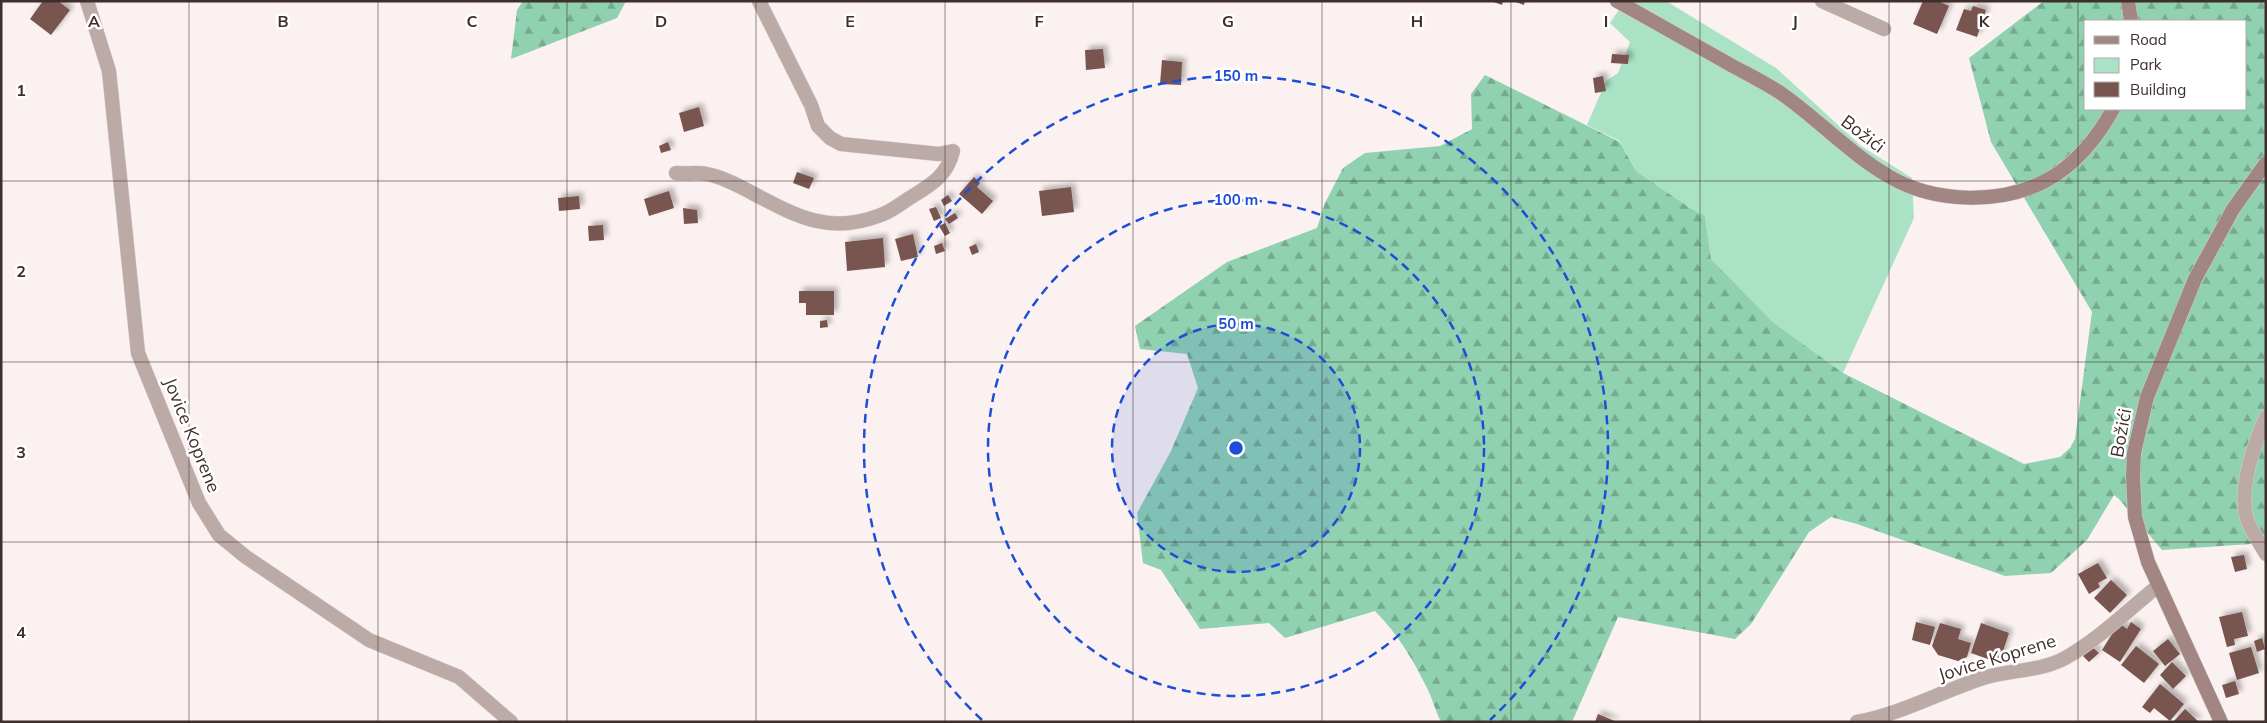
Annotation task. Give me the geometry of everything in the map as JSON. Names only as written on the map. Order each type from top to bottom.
[{"type":"main road","name":"Božići","points":[[1617,1],[1782,94],[1865,160],[1891,178],[1924,191],[1954,197],[1983,197],[2012,192],[2046,180],[2061,171],[2094,140],[2111,110]]},
{"type":"main road","points":[[2128,1],[2131,20]]},
{"type":"main road","name":"Božići","points":[[2221,722],[2145,554],[2135,517],[2134,452],[2141,419],[2159,367],[2195,279],[2233,209],[2266,163]]},
{"type":"street","name":"Jovice Koprene","points":[[87,1],[109,70],[138,353],[199,503],[219,535],[246,558],[369,640],[460,677],[511,722]]},
{"type":"street","points":[[676,173],[707,174],[744,189],[796,216],[814,222],[834,224],[853,223],[880,216],[936,182],[950,164],[953,151],[939,154],[841,144],[830,138],[818,126],[811,105],[759,1]]},
{"type":"street","points":[[1822,1],[1884,29]]},
{"type":"street","points":[[2266,417],[2253,447],[2245,497],[2247,519],[2266,554]]},
{"type":"street","name":"Jovice Koprene","points":[[1857,722],[1884,717],[1984,678],[2054,664],[2100,633],[2158,586]]},
{"type":"green space","points":[[523,1],[626,1],[617,18],[511,59],[517,10]]},
{"type":"green space","points":[[1625,1],[1666,1],[1776,68],[1861,146],[1912,178],[1914,218],[1843,373],[1773,322],[1711,259],[1705,216],[1636,171],[1620,141],[1587,125],[1606,81],[1618,73],[1630,42],[1610,23]]},
{"type":"green space","points":[[2044,1],[2266,1],[2266,543],[2162,550],[2114,495],[2087,540],[2051,573],[2005,576],[1857,524],[1831,517],[1809,532],[1751,624],[1735,639],[1618,617],[1572,722],[1441,722],[1428,690],[1410,656],[1375,611],[1285,638],[1269,623],[1200,629],[1161,570],[1143,563],[1137,513],[1171,451],[1198,388],[1187,354],[1140,349],[1135,326],[1227,262],[1317,228],[1325,203],[1343,168],[1365,153],[1440,146],[1472,129],[1471,94],[1485,75],[1620,142],[1636,171],[1705,216],[1711,259],[1773,322],[1843,373],[2024,464],[2060,457],[2070,448],[2075,439],[2092,312],[1991,142],[1969,58]]},
{"type":"building","points":[[43,1],[58,1],[70,10],[51,35],[30,19]]},
{"type":"building","points":[[1491,1],[1503,1],[1502,5]]},
{"type":"building","points":[[1513,1],[1525,1],[1524,5]]},
{"type":"building","points":[[1923,1],[1938,1],[1949,6],[1937,34],[1913,24]]},
{"type":"building","points":[[1973,6],[1986,10],[1977,37],[1956,30],[1964,9],[1971,11]]},
{"type":"building","points":[[1103,49],[1105,68],[1086,70],[1085,50]]},
{"type":"building","points":[[1612,54],[1629,55],[1628,64],[1611,63]]},
{"type":"building","points":[[1162,60],[1182,62],[1181,85],[1160,84]]},
{"type":"building","points":[[1603,76],[1606,91],[1595,93],[1593,78]]},
{"type":"building","points":[[699,107],[704,126],[684,132],[679,113]]},
{"type":"building","points":[[668,142],[671,150],[661,153],[659,146]]},
{"type":"building","points":[[797,172],[814,178],[809,189],[793,183]]},
{"type":"building","points":[[974,177],[980,183],[977,187],[993,201],[982,214],[959,194]]},
{"type":"building","points":[[1071,187],[1074,212],[1042,216],[1039,191]]},
{"type":"building","points":[[669,191],[674,208],[649,216],[644,199]]},
{"type":"building","points":[[948,195],[952,201],[944,206],[941,200]]},
{"type":"building","points":[[579,196],[580,209],[559,211],[558,198]]},
{"type":"building","points":[[936,207],[941,218],[934,221],[929,209]]},
{"type":"building","points":[[683,208],[697,210],[698,223],[684,224]]},
{"type":"building","points":[[955,213],[958,218],[949,224],[945,219]]},
{"type":"building","points":[[945,223],[950,233],[945,236],[939,226]]},
{"type":"building","points":[[603,225],[604,240],[589,241],[588,226]]},
{"type":"building","points":[[913,234],[918,257],[901,261],[895,239]]},
{"type":"building","points":[[883,238],[885,267],[847,271],[845,242]]},
{"type":"building","points":[[942,243],[945,251],[936,254],[934,246]]},
{"type":"building","points":[[976,244],[979,252],[972,255],[969,247]]},
{"type":"building","points":[[799,291],[834,291],[834,315],[806,315],[806,303],[799,303]]},
{"type":"building","points":[[827,320],[828,327],[820,328],[820,321]]},
{"type":"building","points":[[2244,555],[2247,569],[2235,572],[2231,557]]},
{"type":"building","points":[[2098,563],[2107,578],[2098,583],[2100,587],[2089,594],[2078,574]]},
{"type":"building","points":[[2111,580],[2127,595],[2110,613],[2094,598]]},
{"type":"building","points":[[2242,612],[2248,636],[2234,639],[2235,645],[2227,647],[2219,617]]},
{"type":"building","points":[[1916,622],[1935,627],[1930,645],[1912,640]]},
{"type":"building","points":[[2131,622],[2141,629],[2120,662],[2102,650],[2119,623],[2127,629]]},
{"type":"building","points":[[1940,623],[1961,629],[1958,639],[1971,643],[1967,657],[1958,661],[1938,655],[1932,646]]},
{"type":"building","points":[[1981,623],[2009,633],[1999,663],[1971,653]]},
{"type":"building","points":[[2262,638],[2265,649],[2257,652],[2254,641]]},
{"type":"building","points":[[2168,639],[2180,654],[2165,666],[2153,651]]},
{"type":"building","points":[[2136,646],[2159,664],[2144,683],[2121,665]]},
{"type":"building","points":[[2092,647],[2099,653],[2089,662],[2083,656]]},
{"type":"building","points":[[2251,647],[2259,673],[2237,680],[2229,653]]},
{"type":"building","points":[[2172,662],[2186,676],[2173,689],[2160,675]]},
{"type":"building","points":[[2235,681],[2239,694],[2226,698],[2222,685]]},
{"type":"building","points":[[2160,684],[2184,704],[2170,721],[2154,708],[2150,713],[2142,707]]},
{"type":"building","points":[[2185,709],[2199,722],[2173,722]]},
{"type":"building","points":[[1598,714],[1617,722],[1595,722]]}]
